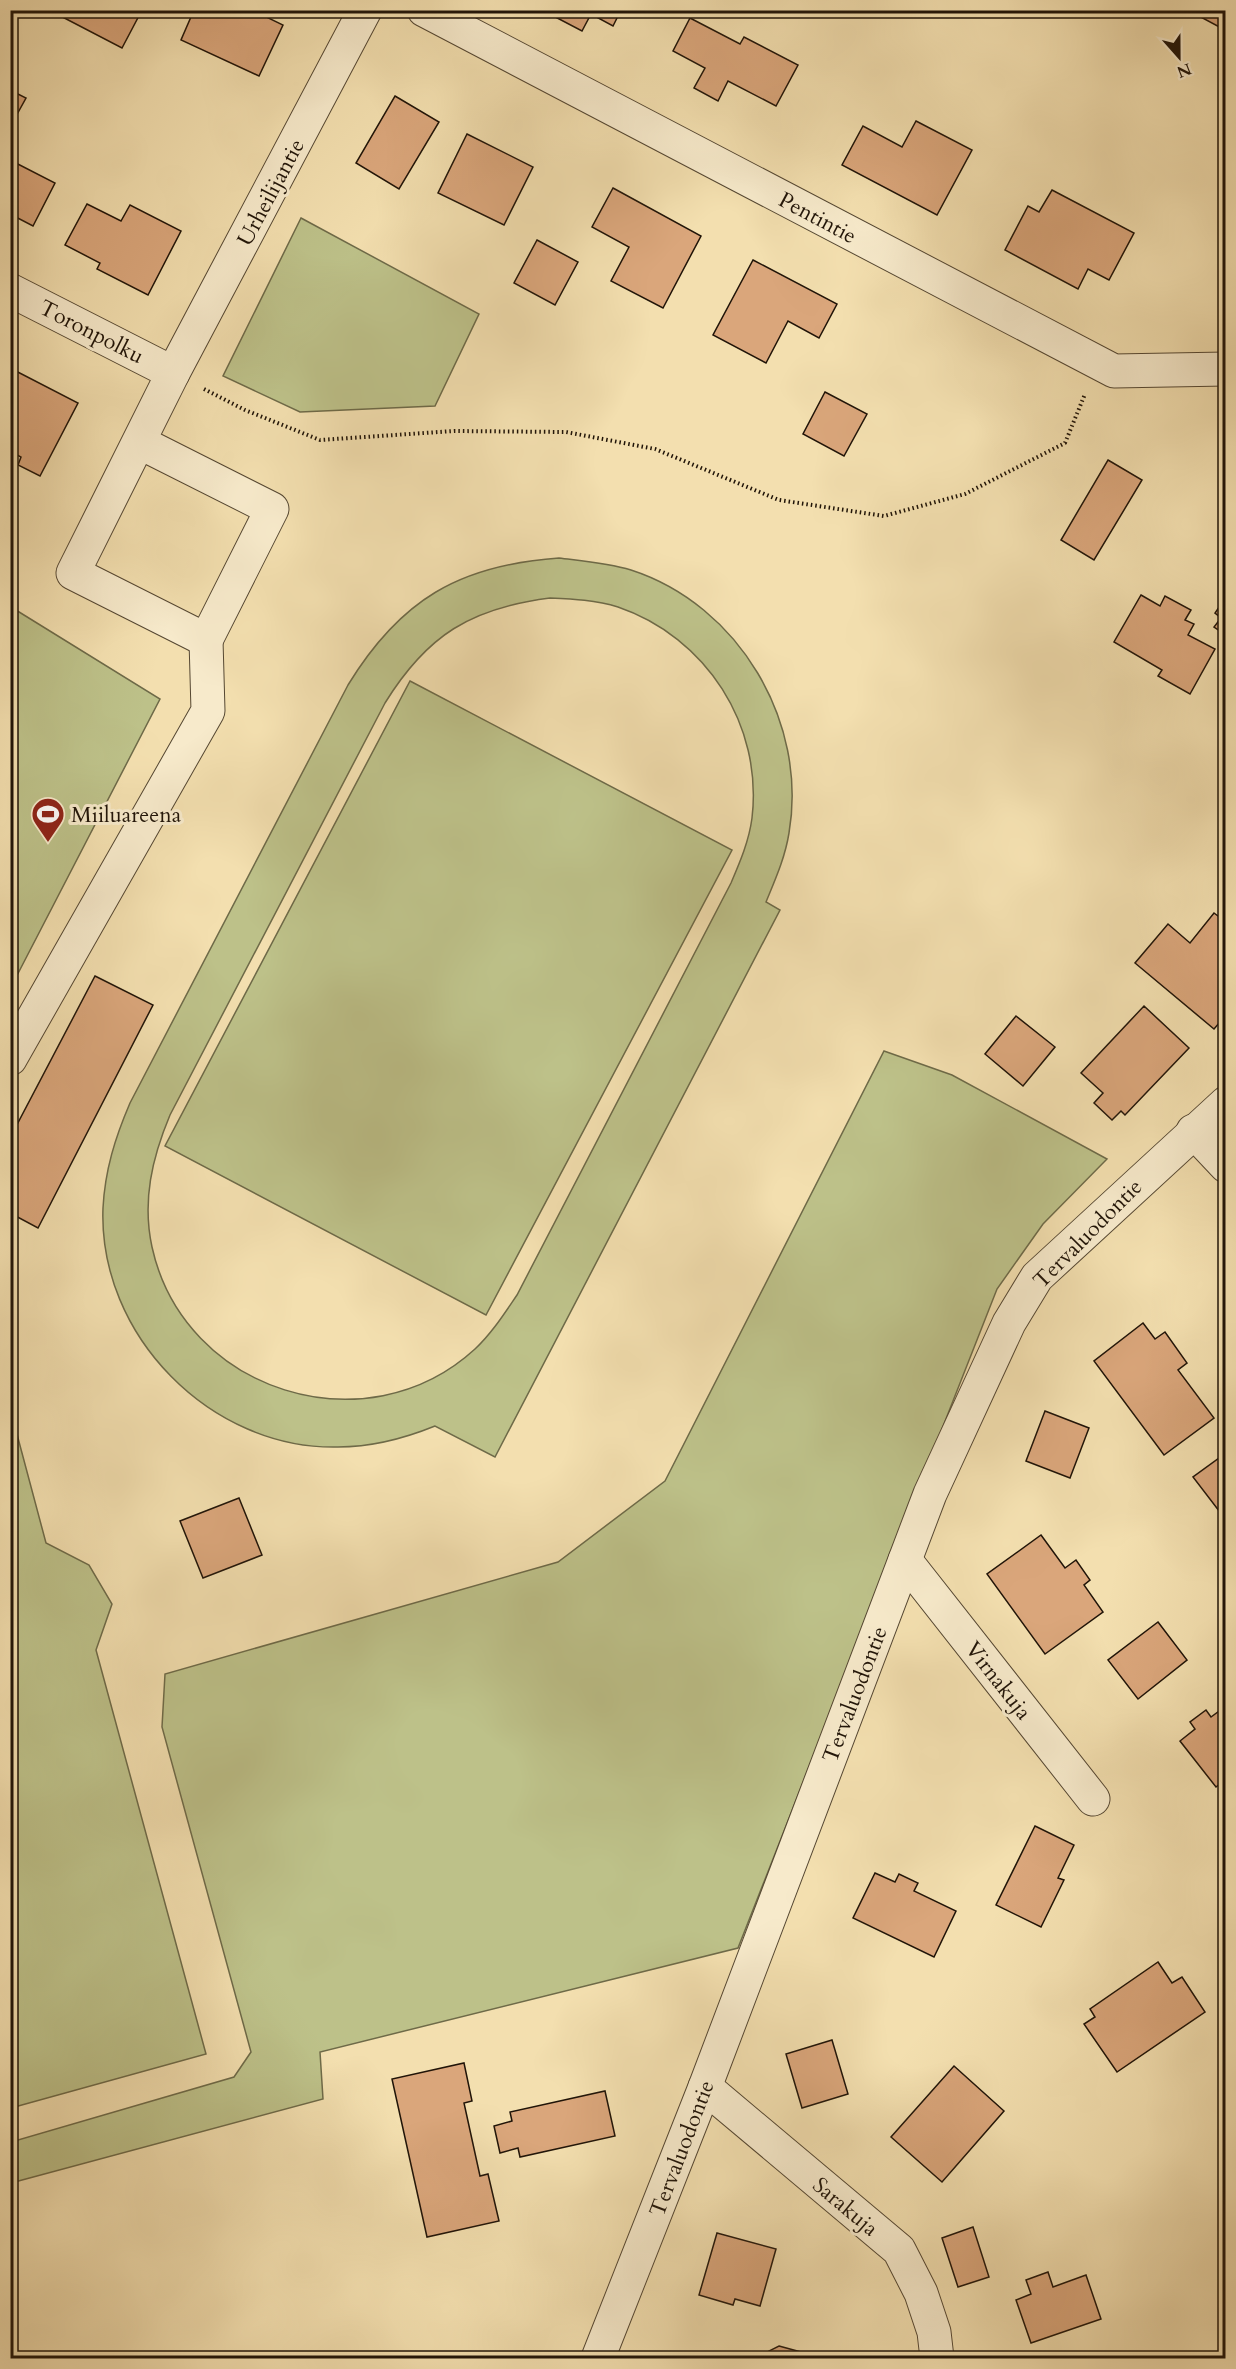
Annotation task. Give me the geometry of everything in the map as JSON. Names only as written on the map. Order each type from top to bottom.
[{"type":"street","name":"Urheilijantie","points":[[206,640],[73,573],[174,373],[365,10]]},
{"type":"street","name":"Pentintie","points":[[424,10],[1114,371],[1226,369]]},
{"type":"street","name":"Toronpolku","points":[[10,290],[174,373]]},
{"type":"street","points":[[10,1059],[208,711],[206,640],[272,509],[139,442]]},
{"type":"street","name":"Tervaluodontie","points":[[598,2358],[705,2087],[930,1494],[1009,1323],[1037,1277],[1226,1103]]},
{"type":"street","points":[[1193,1131],[1226,1166]]},
{"type":"street","name":"Virnakuja","points":[[905,1560],[1093,1799]]},
{"type":"street","name":"Sarakuja","points":[[705,2087],[899,2250],[921,2293],[934,2332],[937,2358]]},
{"type":"path","points":[[174,373],[245,410],[320,440],[454,431],[566,432],[655,449],[779,500],[884,516],[965,494],[1065,443],[1098,363]]},
{"type":"green space","points":[[301,218],[479,314],[435,406],[300,412],[223,376]]},
{"type":"green space","points":[[559,558],[631,570],[670,587],[704,610],[733,639],[758,673],[776,710],[788,750],[792,791],[789,833],[782,860],[766,902],[780,910],[495,1457],[435,1426],[411,1435],[363,1446],[338,1447],[291,1443],[247,1429],[207,1406],[171,1376],[142,1340],[120,1299],[106,1255],[103,1208],[112,1154],[130,1103],[348,685],[368,655],[411,609],[436,592],[462,579],[491,569],[523,562]],"holes":[[[550,598],[584,600],[618,607],[649,621],[678,640],[702,662],[722,689],[738,718],[748,750],[753,783],[752,818],[744,851],[731,883],[517,1295],[487,1336],[475,1349],[431,1379],[383,1396],[333,1399],[285,1390],[240,1369],[201,1338],[171,1297],[152,1247],[149,1230],[150,1180],[158,1147],[170,1115],[385,703],[401,679],[417,659],[435,643],[474,618],[497,609]]]},
{"type":"green space","name":"Miiluareena","points":[[11,607],[160,699],[11,987]]},
{"type":"green space","points":[[410,681],[732,850],[486,1315],[165,1146]]},
{"type":"green space","points":[[884,1051],[952,1075],[1107,1159],[1043,1224],[997,1289],[738,1948],[320,2052],[323,2099],[11,2183],[11,2142],[234,2077],[251,2052],[162,1727],[165,1674],[558,1562],[665,1481]]},
{"type":"green space","points":[[10,1408],[46,1543],[89,1565],[112,1604],[96,1650],[206,2054],[11,2108]]},
{"type":"building","points":[[49,10],[142,10],[122,48]]},
{"type":"building","points":[[194,10],[252,10],[283,25],[259,76],[181,40]]},
{"type":"building","points":[[542,10],[621,10],[613,26],[591,14],[582,31]]},
{"type":"building","points":[[1197,10],[1226,10],[1225,30],[1195,14]]},
{"type":"building","points":[[690,18],[740,44],[744,37],[798,65],[776,106],[728,81],[718,101],[694,88],[705,68],[673,51]]},
{"type":"building","points":[[10,90],[26,98],[10,127]]},
{"type":"building","points":[[395,96],[439,122],[399,189],[356,163]]},
{"type":"building","points":[[916,121],[972,150],[937,215],[842,165],[863,126],[902,147]]},
{"type":"building","points":[[467,134],[533,167],[504,225],[438,193]]},
{"type":"building","points":[[10,160],[55,183],[33,226],[10,214]]},
{"type":"building","points":[[613,188],[701,236],[663,308],[611,281],[629,247],[592,227]]},
{"type":"building","points":[[1052,190],[1134,233],[1109,280],[1088,269],[1078,289],[1005,250],[1028,206],[1039,212]]},
{"type":"building","points":[[87,204],[121,221],[130,205],[181,231],[148,295],[97,269],[100,263],[65,245]]},
{"type":"building","points":[[537,240],[578,262],[555,305],[514,283]]},
{"type":"building","points":[[753,260],[837,304],[819,338],[788,321],[766,363],[713,335]]},
{"type":"building","points":[[10,368],[78,403],[40,476],[18,465],[21,457],[10,451]]},
{"type":"building","points":[[825,392],[867,414],[844,456],[803,434]]},
{"type":"building","points":[[1108,460],[1142,480],[1094,560],[1061,540]]},
{"type":"building","points":[[1141,595],[1160,606],[1165,596],[1191,610],[1185,620],[1194,624],[1188,635],[1215,649],[1190,694],[1158,676],[1162,670],[1114,642]]},
{"type":"building","points":[[1226,597],[1226,635],[1214,627],[1221,618],[1215,613]]},
{"type":"building","points":[[1214,913],[1226,922],[1226,1015],[1214,1029],[1135,963],[1168,924],[1190,943]]},
{"type":"building","points":[[95,976],[153,1005],[38,1228],[10,1213],[10,1138]]},
{"type":"building","points":[[1144,1006],[1189,1048],[1125,1115],[1121,1111],[1112,1120],[1094,1103],[1103,1093],[1081,1073]]},
{"type":"building","points":[[1016,1016],[1055,1047],[1023,1086],[985,1054]]},
{"type":"building","points":[[1143,1323],[1155,1339],[1165,1332],[1187,1363],[1178,1370],[1214,1418],[1164,1455],[1094,1361]]},
{"type":"building","points":[[1045,1411],[1089,1428],[1070,1478],[1026,1461]]},
{"type":"building","points":[[1226,1453],[1226,1520],[1193,1477]]},
{"type":"building","points":[[239,1498],[262,1555],[203,1578],[180,1521]]},
{"type":"building","points":[[1041,1535],[1065,1568],[1076,1560],[1090,1580],[1084,1585],[1103,1612],[1045,1654],[987,1574]]},
{"type":"building","points":[[1158,1622],[1187,1660],[1138,1699],[1108,1660]]},
{"type":"building","points":[[1226,1706],[1226,1779],[1216,1787],[1180,1741],[1195,1729],[1190,1722],[1206,1710],[1211,1717]]},
{"type":"building","points":[[1035,1826],[1074,1845],[1058,1878],[1064,1880],[1041,1927],[996,1905]]},
{"type":"building","points":[[875,1873],[895,1882],[899,1874],[918,1883],[914,1891],[956,1911],[934,1957],[853,1918]]},
{"type":"building","points":[[1158,1962],[1172,1983],[1182,1977],[1205,2012],[1117,2072],[1084,2024],[1095,2017],[1090,2009]]},
{"type":"building","points":[[832,2040],[848,2094],[802,2108],[786,2054]]},
{"type":"building","points":[[464,2063],[472,2101],[464,2103],[480,2176],[488,2174],[499,2221],[427,2237],[392,2079]]},
{"type":"building","points":[[954,2066],[1004,2111],[942,2182],[891,2137]]},
{"type":"building","points":[[605,2091],[615,2136],[520,2157],[518,2148],[500,2153],[494,2126],[512,2121],[510,2112]]},
{"type":"building","points":[[973,2227],[989,2277],[958,2287],[942,2238]]},
{"type":"building","points":[[717,2233],[776,2249],[760,2306],[735,2299],[733,2305],[699,2295]]},
{"type":"building","points":[[1048,2272],[1053,2287],[1086,2275],[1101,2319],[1031,2343],[1016,2300],[1031,2294],[1026,2280]]},
{"type":"building","points":[[779,2346],[823,2358],[759,2358]]},
{"type":"place","name":"Miiluareena","points":[[48,843]]}]
